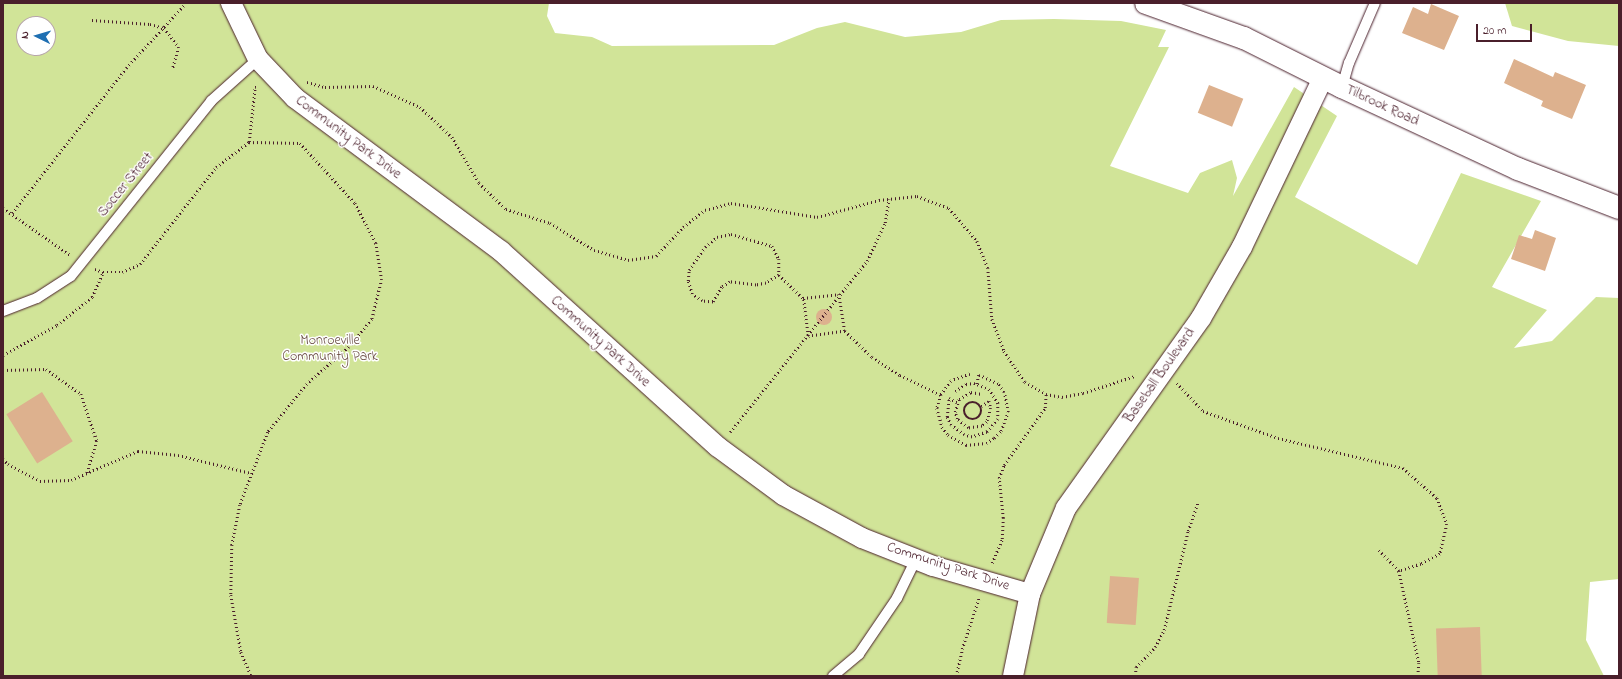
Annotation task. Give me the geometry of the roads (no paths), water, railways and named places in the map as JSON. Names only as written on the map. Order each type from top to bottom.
[{"type":"street","name":"Community Park Drive","points":[[231,3],[258,59],[295,98],[500,251],[718,447],[783,495],[862,538],[916,559],[1030,594]]},
{"type":"street","name":"Tilbrook Road","points":[[1146,3],[1244,38],[1332,83],[1518,169],[1619,208]]},
{"type":"street","name":"Baseball Boulevard","points":[[1013,676],[1030,594],[1066,508],[1201,318],[1242,247],[1332,83]]},
{"type":"lane","points":[[1332,83],[1349,63],[1375,3]]},
{"type":"lane","name":"Soccer Street","points":[[3,311],[37,298],[71,276],[210,101],[258,59]]},
{"type":"lane","points":[[833,676],[859,654],[897,598],[916,559]]},
{"type":"park label","name":"Monroeville Community Park","points":[[330,350]]}]
